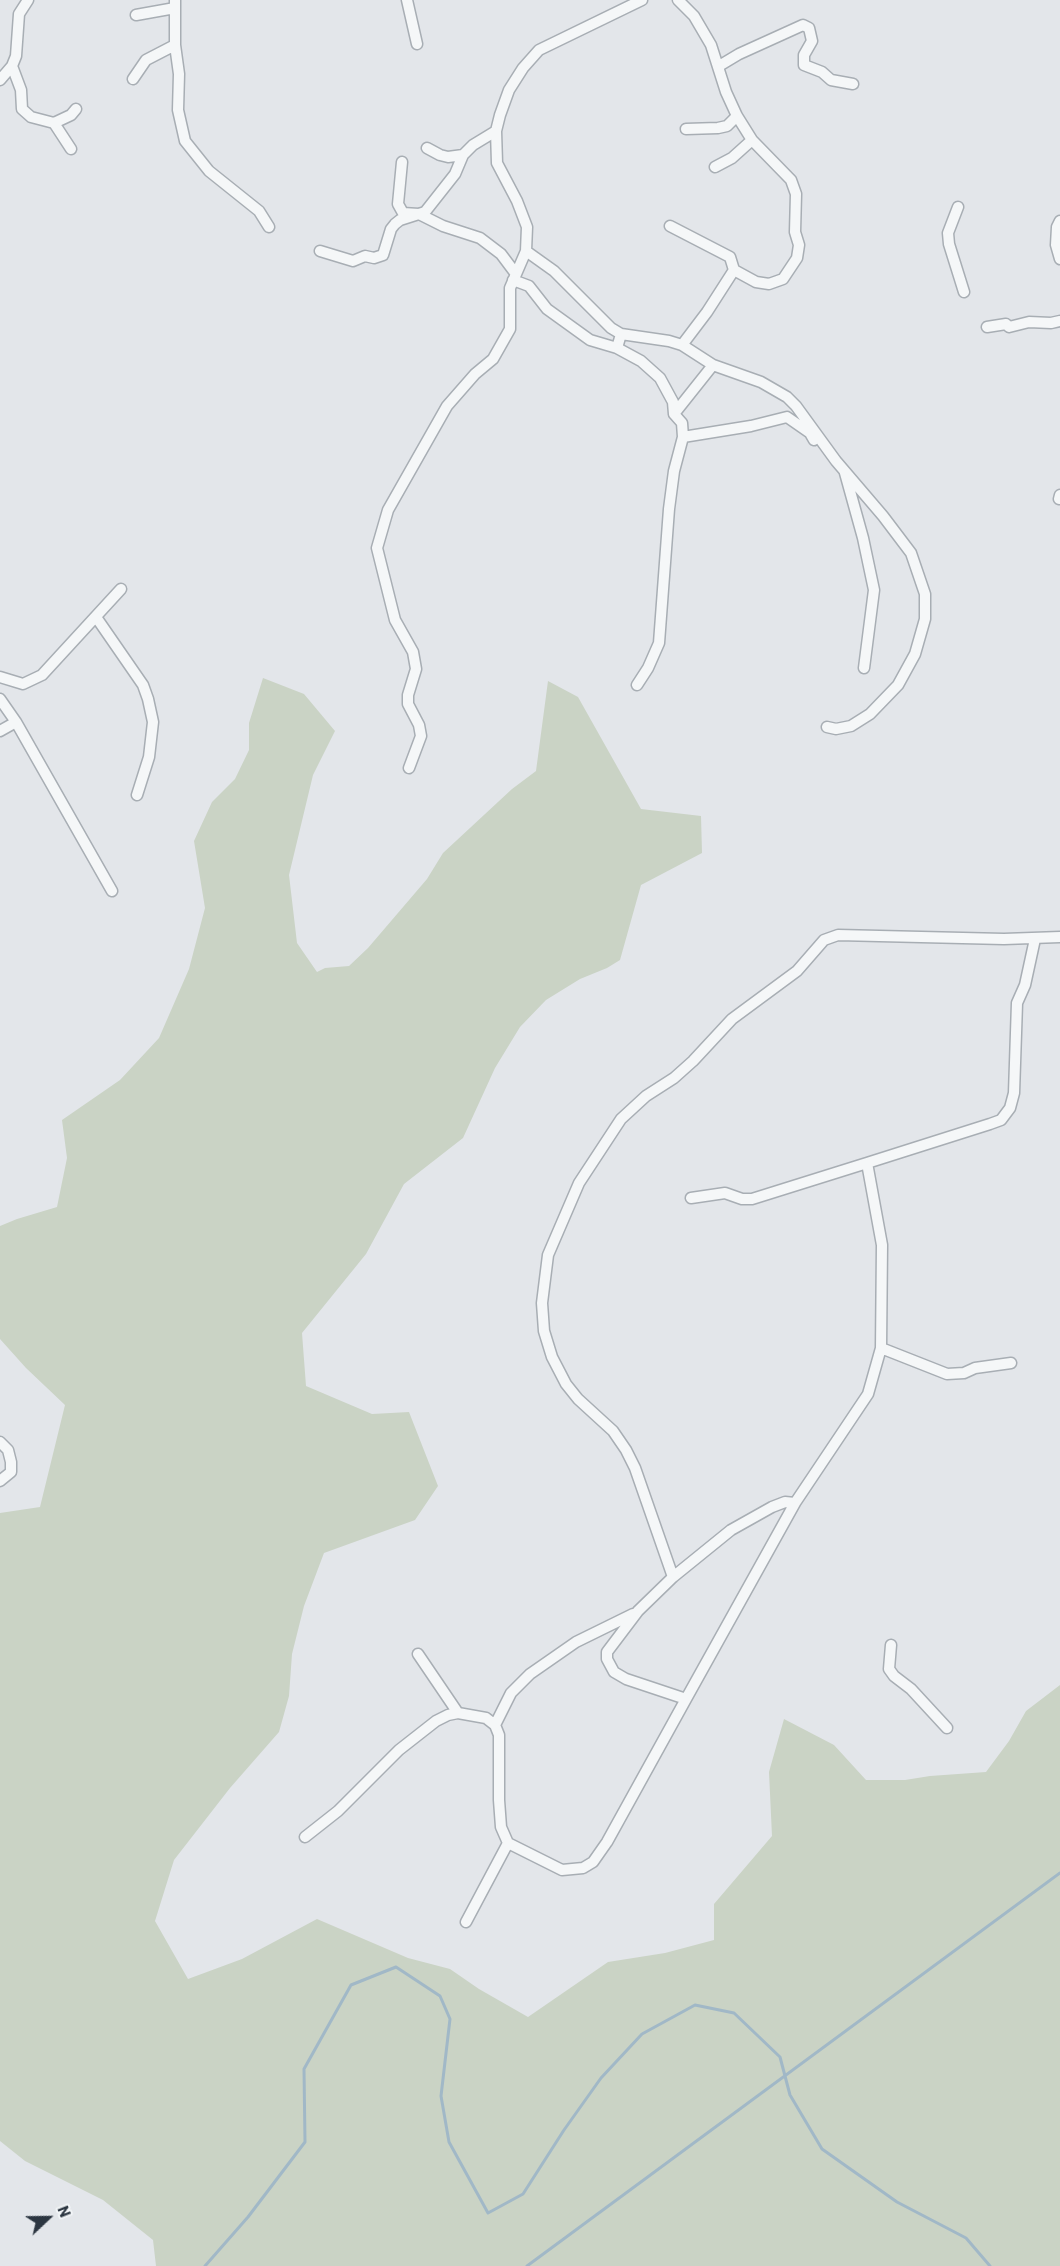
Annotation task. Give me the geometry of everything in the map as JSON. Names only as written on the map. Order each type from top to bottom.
[{"type":"street","points":[[0,80],[12,66],[19,14],[23,4],[28,0]]},
{"type":"street","points":[[407,0],[417,44]]},
{"type":"street","points":[[409,768],[421,736],[419,724],[408,704],[408,695],[416,669],[413,652],[395,620],[377,548],[379,536],[393,501],[447,406],[475,374],[493,359],[510,329],[510,293],[526,251],[527,227],[517,201],[497,163],[496,131],[509,90],[523,68],[539,50],[642,0]]},
{"type":"street","points":[[670,226],[730,257],[734,270],[756,282],[770,284],[783,279],[797,258],[799,245],[795,225],[796,194],[791,180],[752,140],[726,92],[711,45],[694,16],[678,0]]},
{"type":"street","points":[[136,15],[175,4],[175,45],[179,74],[178,110],[185,141],[209,171],[259,211],[269,227]]},
{"type":"street","points":[[719,66],[739,54],[803,25],[809,28],[812,41],[804,56],[804,65],[822,72],[831,80],[854,84]]},
{"type":"street","points":[[133,79],[146,60],[175,45]]},
{"type":"street","points":[[12,66],[21,90],[22,109],[31,117],[54,123],[70,115],[76,109]]},
{"type":"street","points":[[686,129],[727,126],[737,116]]},
{"type":"street","points":[[54,123],[71,149]]},
{"type":"street","points":[[320,251],[353,261],[365,256],[374,258],[383,255],[391,229],[395,224],[432,206],[463,155],[473,145],[496,131]]},
{"type":"street","points":[[715,167],[732,158],[752,140]]},
{"type":"street","points":[[427,148],[448,157],[463,155]]},
{"type":"street","points":[[402,162],[398,204],[403,213],[419,214],[443,226],[480,238],[501,254],[515,277],[529,286],[548,309],[590,340],[617,348],[641,361],[660,378],[673,402],[674,414],[682,423],[682,437],[674,471],[669,509],[659,644],[637,685]]},
{"type":"street","points":[[958,207],[948,233],[949,244],[964,292]]},
{"type":"street","points":[[1060,221],[1057,227],[1056,245],[1060,260]]},
{"type":"street","points":[[526,251],[554,271],[611,328],[621,334],[682,345],[713,365],[774,388],[796,406],[836,461],[911,553],[925,594],[925,619],[915,654],[898,685],[870,714],[851,726],[836,729],[827,727]]},
{"type":"street","points":[[682,345],[734,270]]},
{"type":"street","points":[[987,327],[1006,324],[1009,327],[1029,322],[1060,321]]},
{"type":"street","points":[[617,348],[621,334]]},
{"type":"street","points":[[674,414],[713,365]]},
{"type":"street","points":[[682,437],[751,426],[787,417],[796,406]]},
{"type":"street","points":[[787,417],[810,433],[824,451],[836,461]]},
{"type":"street","points":[[844,470],[863,538],[874,590],[864,668]]},
{"type":"street","points":[[1059,499],[1060,495]]},
{"type":"street","points":[[0,677],[23,684],[42,675],[121,590]]},
{"type":"street","points":[[96,617],[143,685],[148,699],[153,722],[149,757],[137,795]]},
{"type":"street","points":[[0,699],[16,722],[112,891]]},
{"type":"street","points":[[0,731],[16,722]]},
{"type":"street","points":[[673,1577],[635,1468],[626,1450],[613,1431],[578,1399],[566,1384],[552,1357],[544,1331],[542,1303],[548,1255],[579,1183],[621,1119],[646,1096],[687,1067],[732,1019],[790,977],[824,940],[838,935],[1035,939],[1060,937]]},
{"type":"street","points":[[691,1198],[725,1193],[742,1199],[752,1199],[1001,1120],[1010,1108],[1014,1093],[1017,1003],[1025,985],[1035,939]]},
{"type":"street","points":[[305,1837],[338,1811],[399,1750],[436,1721],[458,1713],[486,1718],[495,1725],[499,1735],[501,1827],[508,1843],[562,1870],[583,1868],[593,1862],[607,1842],[795,1503],[868,1394],[881,1348],[882,1245],[867,1163]]},
{"type":"street","points":[[881,1348],[947,1374],[964,1373],[975,1368],[1011,1363]]},
{"type":"street","points":[[0,1442],[8,1450],[11,1462],[11,1472],[0,1481]]},
{"type":"street","points":[[686,1699],[626,1679],[614,1672],[608,1664],[607,1652],[638,1611],[673,1577],[732,1530],[772,1507],[785,1502],[795,1503]]},
{"type":"street","points":[[495,1725],[511,1693],[530,1674],[576,1642],[638,1611]]},
{"type":"street","points":[[891,1645],[889,1669],[947,1728]]},
{"type":"street","points":[[418,1654],[458,1713]]},
{"type":"street","points":[[466,1922],[508,1843]]},
{"type":"green space","points":[[263,678],[304,694],[335,731],[313,775],[289,875],[297,943],[317,972],[325,968],[349,966],[368,948],[427,879],[443,853],[512,789],[536,771],[548,681],[578,697],[641,809],[701,816],[702,853],[641,885],[620,960],[580,979],[546,1000],[520,1027],[495,1068],[463,1138],[404,1184],[366,1254],[302,1333],[306,1386],[372,1414],[409,1412],[438,1486],[415,1520],[324,1553],[304,1606],[292,1654],[289,1696],[279,1732],[230,1788],[174,1860],[155,1921],[188,1979],[242,1959],[317,1919],[408,1958],[450,1969],[479,1989],[528,2017],[608,1962],[665,1953],[714,1940],[714,1904],[772,1836],[769,1772],[784,1719],[834,1745],[866,1780],[905,1780],[986,1772],[1009,1741],[1026,1711],[1060,1685],[1060,2266],[156,2266],[153,2240],[103,2200],[25,2161],[0,2141],[0,1513],[40,1507],[65,1405],[26,1368],[0,1339],[0,1226],[57,1207],[67,1158],[62,1120],[120,1080],[159,1038],[189,969],[205,908],[194,841],[212,802],[235,779],[249,750],[249,723]]},
{"type":"waterway","points":[[527,2266],[1060,1873]]},
{"type":"waterway","points":[[205,2266],[248,2217],[305,2142],[304,2069],[351,1985],[396,1967],[440,1996],[450,2019],[441,2096],[449,2142],[488,2213],[523,2194],[601,2078],[642,2034],[695,2005],[734,2013],[780,2057],[790,2095],[822,2149],[897,2202],[966,2238],[990,2266]]}]
